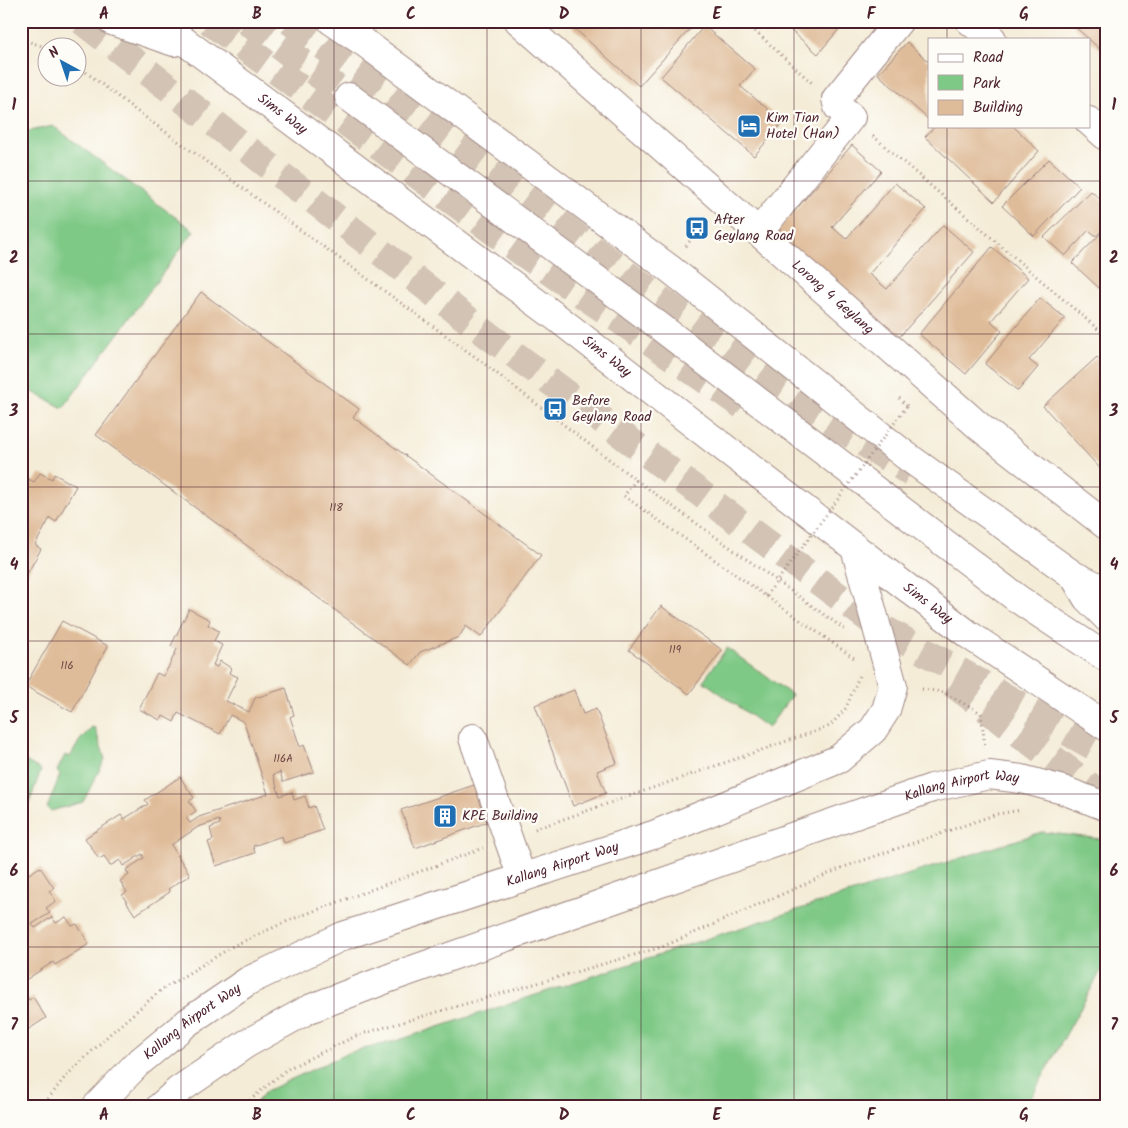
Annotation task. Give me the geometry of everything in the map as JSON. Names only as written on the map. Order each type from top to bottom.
[{"type":"main road","points":[[112,21],[192,48]]},
{"type":"main road","name":"Sims Way","points":[[157,21],[556,317],[969,635],[1107,726]]},
{"type":"main road","points":[[332,21],[365,43],[670,269],[905,455],[1073,575],[1107,591]]},
{"type":"main road","name":"Lorong 4 Geylang","points":[[519,21],[980,428],[1107,526]]},
{"type":"main road","points":[[759,232],[845,112],[836,99],[899,21]]},
{"type":"main road","points":[[970,21],[991,38]]},
{"type":"main road","points":[[350,97],[646,316],[1018,599],[1107,658]]},
{"type":"main road","points":[[1090,122],[1107,137]]},
{"type":"main road","points":[[855,548],[893,686]]},
{"type":"main road","points":[[1073,575],[1087,598],[1107,618]]},
{"type":"main road","name":"Kallang Airport Way","points":[[96,1107],[137,1064],[188,1022],[248,981],[343,936],[656,834],[839,759],[873,730],[886,710],[893,686]]},
{"type":"main road","points":[[473,738],[522,878]]},
{"type":"main road","name":"Kallang Airport Way","points":[[160,1107],[179,1090],[246,1044],[309,1009],[392,977],[932,788],[989,775],[1022,778],[1063,790],[1107,807]]},
{"type":"path","points":[[744,21],[845,112],[1107,337]]},
{"type":"path","points":[[21,39],[38,45]]},
{"type":"path","points":[[88,74],[478,359],[636,480],[852,635]]},
{"type":"path","points":[[670,269],[722,199]]},
{"type":"path","points":[[766,596],[907,406]]},
{"type":"path","points":[[636,480],[624,496],[854,659]]},
{"type":"path","points":[[242,1107],[287,1070],[358,1035],[662,946],[844,867],[997,814],[989,775],[981,714],[943,692],[893,686],[858,679],[860,672]]},
{"type":"green space","points":[[53,126],[194,231],[63,408],[21,386],[21,133]]},
{"type":"green space","points":[[727,648],[792,695],[768,728],[703,681]]},
{"type":"green space","points":[[92,727],[95,728],[105,759],[83,802],[51,811],[47,808],[60,775],[57,771],[65,755],[70,757],[80,740]]},
{"type":"green space","points":[[22,759],[41,770],[22,823],[21,761]]},
{"type":"green space","points":[[1042,832],[1101,839],[1107,842],[1107,960],[1026,1107],[252,1107],[266,1091],[348,1053],[399,1040],[712,937]]},
{"type":"building","points":[[566,21],[697,21],[639,86]]},
{"type":"building","points":[[780,21],[846,21],[818,54]]},
{"type":"building","points":[[1068,21],[1107,21],[1107,56],[1090,38]]},
{"type":"building","points":[[704,26],[755,69],[740,86],[783,122],[754,156],[661,77]]},
{"type":"building","points":[[907,42],[928,61],[928,119],[878,74]]},
{"type":"building","points":[[933,128],[1015,128],[1039,151],[994,202],[925,137]]},
{"type":"building","points":[[852,145],[881,171],[832,227],[846,239],[895,183],[926,209],[869,274],[887,289],[943,225],[974,252],[894,343],[772,237]]},
{"type":"building","points":[[1049,159],[1080,187],[1034,236],[1002,206]]},
{"type":"building","points":[[1091,191],[1107,205],[1107,226],[1096,236],[1089,230],[1065,256],[1044,237]]},
{"type":"building","points":[[1107,227],[1107,280],[1099,288],[1072,263]]},
{"type":"building","points":[[992,247],[1028,278],[991,321],[1002,331],[966,374],[919,334]]},
{"type":"building","points":[[201,292],[359,409],[353,417],[541,555],[481,637],[466,626],[459,637],[420,652],[410,665],[96,435]]},
{"type":"building","points":[[1040,298],[1065,318],[1029,360],[1038,367],[1018,391],[985,364]]},
{"type":"building","points":[[1097,357],[1107,368],[1107,476],[1043,406]]},
{"type":"building","points":[[40,473],[52,479],[54,474],[76,486],[56,522],[50,518],[35,545],[41,549],[21,585],[21,493],[29,479],[34,482]]},
{"type":"building","points":[[661,606],[722,650],[689,694],[629,650]]},
{"type":"building","points":[[189,609],[210,620],[208,625],[219,631],[214,641],[222,645],[213,665],[217,667],[220,661],[231,668],[229,673],[238,677],[226,701],[249,712],[255,698],[286,688],[294,715],[290,717],[300,747],[304,745],[314,772],[283,782],[280,772],[273,775],[280,796],[292,792],[294,800],[305,796],[309,808],[314,806],[323,830],[284,843],[282,836],[253,846],[255,853],[216,866],[208,842],[213,840],[210,828],[220,824],[219,820],[198,827],[171,845],[190,875],[168,889],[170,892],[135,915],[122,895],[127,892],[120,881],[129,875],[126,870],[144,858],[142,854],[123,866],[120,860],[110,866],[104,856],[99,859],[85,838],[121,815],[124,819],[148,804],[145,800],[180,777],[194,798],[189,801],[196,811],[186,818],[190,823],[199,817],[268,794],[244,722],[230,715],[220,734],[178,713],[174,722],[163,716],[160,720],[139,709],[157,673],[163,676],[167,670],[177,649],[171,646]]},
{"type":"building","points":[[62,621],[108,646],[72,712],[25,686]]},
{"type":"building","points":[[574,690],[583,714],[596,709],[617,763],[597,771],[606,793],[573,806],[535,705]]},
{"type":"building","name":"KPE Building","points":[[477,784],[490,821],[415,848],[401,810]]},
{"type":"building","points":[[40,867],[54,888],[49,891],[56,901],[46,908],[50,913],[32,924],[35,928],[52,917],[56,923],[66,917],[72,926],[77,924],[89,944],[55,965],[53,962],[21,983],[21,879]]},
{"type":"building","points":[[21,988],[29,1000],[33,997],[46,1018],[21,1034]]},
{"type":"tunnel","points":[[82,21],[480,329],[877,625],[1107,754]]},
{"type":"tunnel","points":[[209,21],[523,253],[753,413]]},
{"type":"tunnel","points":[[246,21],[349,97]]},
{"type":"tunnel","points":[[290,21],[778,388],[911,473]]},
{"type":"tunnel","points":[[952,683],[1107,799]]},
{"type":"place","name":"Kim Tian Hotel (Han)","points":[[749,126]]},
{"type":"place","name":"After Geylang Road","points":[[697,228]]},
{"type":"place","name":"Before Geylang Road","points":[[555,409]]},
{"type":"place","name":"KPE Building","points":[[445,816]]}]
